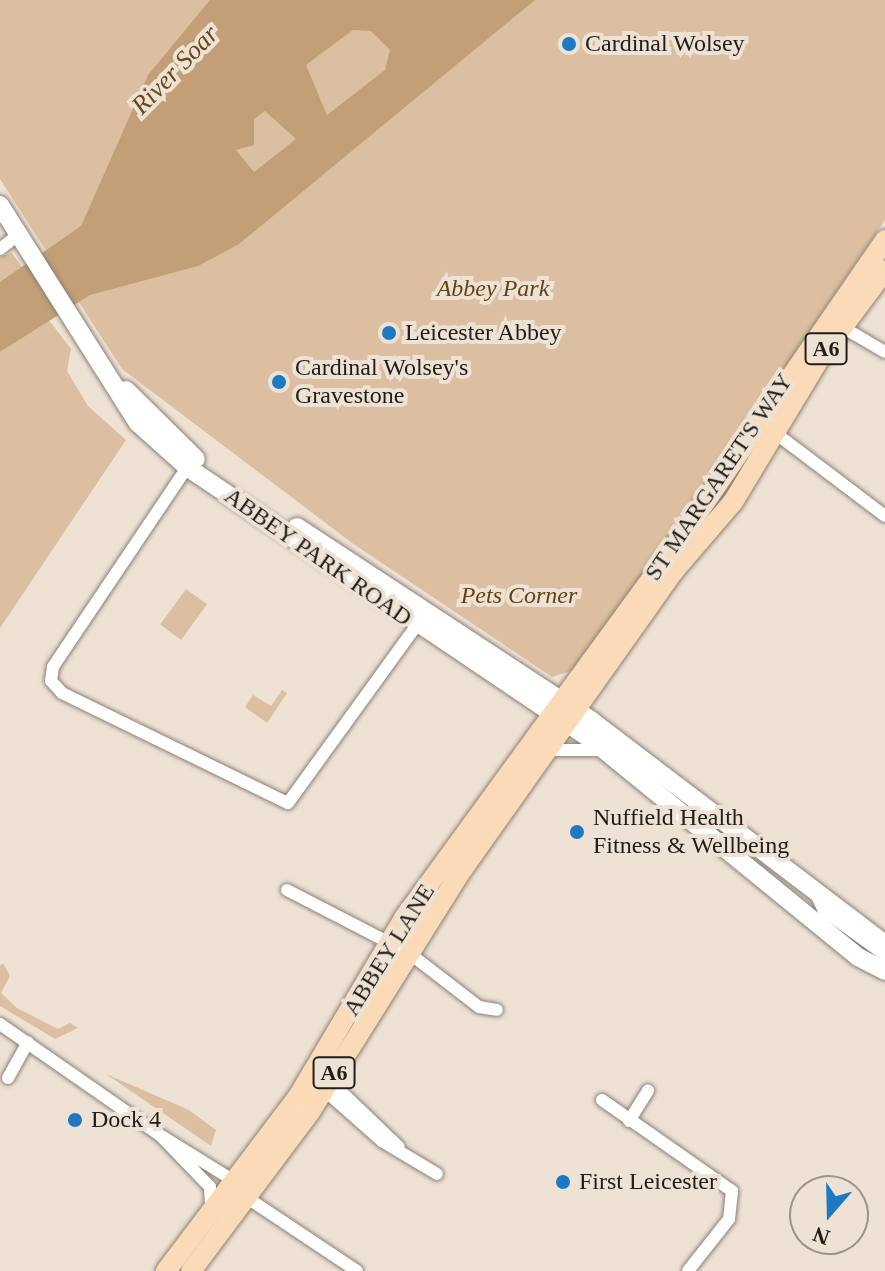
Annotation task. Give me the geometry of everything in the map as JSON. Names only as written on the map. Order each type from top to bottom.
[{"type":"main road","name":"ST MARGARET'S WAY","points":[[563,711],[776,434],[836,322],[885,240]]},
{"type":"main road","name":"ST MARGARET'S WAY","points":[[563,711],[758,419],[836,322],[885,270]]},
{"type":"main road","name":"ABBEY LANE","points":[[191,1271],[232,1186],[283,1148],[409,953],[547,750],[563,711]]},
{"type":"main road","name":"ABBEY LANE","points":[[166,1271],[299,1095],[389,942],[563,711]]},
{"type":"street","name":"ABBEY PARK ROAD","points":[[0,205],[98,361],[191,462],[421,619],[563,711]]},
{"type":"street","points":[[0,249],[19,234]]},
{"type":"street","points":[[836,322],[885,352]]},
{"type":"street","points":[[758,419],[885,516]]},
{"type":"street","points":[[702,503],[765,435],[776,434]]},
{"type":"street","points":[[191,462],[53,667],[51,681],[62,693],[282,804],[296,798],[421,619]]},
{"type":"street","points":[[563,711],[605,751],[754,857],[885,944]]},
{"type":"street","points":[[563,711],[754,857],[882,968]]},
{"type":"street","points":[[547,750],[605,751]]},
{"type":"street","points":[[287,890],[409,953],[479,1007],[497,1010]]},
{"type":"street","points":[[817,896],[882,968]]},
{"type":"street","points":[[0,1024],[357,1271]]},
{"type":"street","points":[[8,1078],[28,1042]]},
{"type":"street","points":[[322,1053],[325,1084],[401,1150],[437,1174]]},
{"type":"street","points":[[299,1095],[325,1084]]},
{"type":"street","points":[[325,1084],[401,1150]]},
{"type":"street","points":[[629,1121],[648,1091]]},
{"type":"street","points":[[602,1100],[732,1191],[729,1219],[688,1271]]},
{"type":"street","points":[[160,1135],[232,1186]]},
{"type":"green space","name":"Abbey Park","points":[[0,0],[885,0],[885,220],[642,577],[571,671],[552,677],[352,543],[122,369],[0,179]]},
{"type":"green space","points":[[12,253],[24,270],[0,282],[0,257]]},
{"type":"green space","points":[[48,319],[71,349],[67,371],[88,406],[126,440],[0,628],[0,352]]},
{"type":"green space","points":[[186,589],[207,604],[181,640],[160,625]]},
{"type":"green space","points":[[282,690],[287,693],[267,723],[245,707],[253,695],[271,706]]},
{"type":"green space","points":[[3,963],[10,976],[1,993],[17,1008],[58,1029],[70,1023],[78,1028],[55,1039],[0,1006],[0,966]]},
{"type":"green space","points":[[106,1074],[189,1110],[216,1130],[211,1146]]},
{"type":"water","name":"River Soar","points":[[210,0],[535,0],[239,244],[198,266],[90,295],[0,352],[0,282],[81,226],[148,75]],"holes":[[[353,30],[371,31],[390,50],[385,70],[327,115],[306,65]],[[265,111],[296,139],[254,172],[236,150],[254,145],[254,119]]]},
{"type":"place","name":"Cardinal Wolsey","points":[[569,44]]},
{"type":"place","name":"Leicester Abbey","points":[[389,333]]},
{"type":"place","name":"Cardinal Wolsey's Gravestone","points":[[279,382]]},
{"type":"place","name":"Nuffield Health Fitness & Wellbeing","points":[[577,832]]},
{"type":"place","name":"Dock 4","points":[[75,1120]]},
{"type":"place","name":"First Leicester","points":[[563,1182]]},
{"type":"park label","name":"Pets Corner","points":[[519,596]]}]
